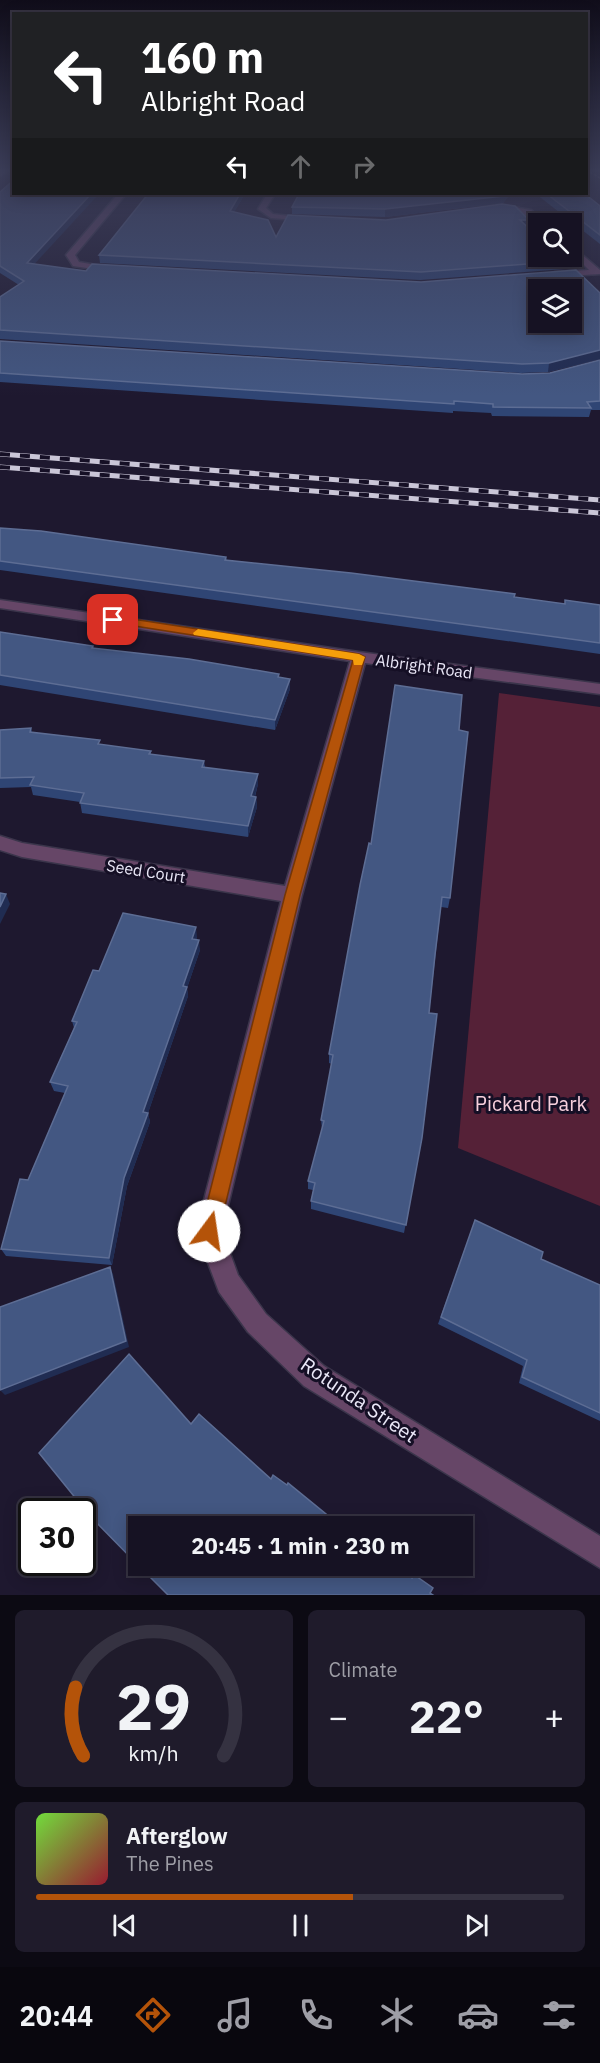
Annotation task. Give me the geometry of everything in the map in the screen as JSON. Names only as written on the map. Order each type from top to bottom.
[{"type":"street","points":[[77,246],[70,255],[76,264],[126,270]]},
{"type":"street","points":[[582,259],[598,274]]},
{"type":"street","points":[[549,276],[598,274]]},
{"type":"street","name":"Albright Road","points":[[0,604],[359,657],[600,689]]},
{"type":"street","name":"Rotunda Street","points":[[359,657],[292,895],[209,1231],[228,1283],[257,1323],[314,1376],[600,1553]]},
{"type":"street","name":"Seed Court","points":[[0,843],[22,850],[292,895]]},
{"type":"green space","name":"Pickard Park","points":[[499,693],[600,707],[600,1206],[458,1148]]},
{"type":"building","points":[[0,246],[42,246],[27,263],[86,271],[92,264],[421,282],[576,270],[600,293],[600,350],[549,363],[522,364],[0,330],[0,297],[24,281],[0,266]]},
{"type":"building","points":[[106,246],[528,246],[528,264],[421,272],[99,255]]},
{"type":"building","points":[[0,341],[522,374],[550,373],[600,360],[600,401],[587,402],[591,408],[493,407],[493,404],[454,401],[454,404],[0,373]]},
{"type":"building","points":[[0,528],[41,531],[226,557],[225,560],[515,594],[514,597],[565,604],[565,600],[600,605],[600,643],[0,561]]},
{"type":"building","points":[[0,632],[93,646],[92,648],[189,659],[279,674],[278,677],[290,679],[275,720],[0,675]]},
{"type":"building","points":[[395,685],[462,695],[459,730],[468,732],[450,898],[442,897],[429,1013],[437,1014],[422,1138],[406,1225],[311,1201],[315,1183],[308,1181],[324,1121],[321,1120],[333,1055],[329,1054],[360,885],[369,843],[371,844]]},
{"type":"building","points":[[31,728],[30,732],[100,740],[98,744],[204,761],[202,767],[258,774],[251,796],[256,797],[248,826],[80,803],[84,793],[30,785],[34,777],[0,778],[0,730]]},
{"type":"building","points":[[0,893],[6,894],[0,907]]},
{"type":"building","points":[[123,913],[196,927],[192,939],[199,940],[183,986],[187,987],[143,1112],[148,1113],[124,1178],[109,1258],[1,1249],[20,1179],[28,1180],[68,1086],[50,1082],[77,1022],[72,1021],[93,970],[99,971]]},
{"type":"building","points":[[475,1220],[543,1252],[541,1259],[600,1285],[600,1413],[522,1377],[527,1360],[441,1317]]},
{"type":"building","points":[[110,1267],[126,1341],[0,1390],[0,1307]]},
{"type":"building","points":[[129,1354],[191,1424],[199,1414],[271,1479],[273,1475],[287,1485],[288,1483],[328,1516],[128,1516],[128,1555],[96,1522],[96,1498],[75,1498],[39,1453]]},
{"type":"building","points":[[149,1576],[409,1576],[412,1578],[416,1576],[433,1588],[430,1593],[433,1595],[168,1595]]},
{"type":"railway","points":[[0,454],[600,500]]},
{"type":"railway","points":[[0,467],[600,513]]},
{"type":"slow traffic","points":[[198,633],[359,657],[358,663]]},
{"type":"route","points":[[113,620],[359,657],[292,895],[209,1231]]}]
